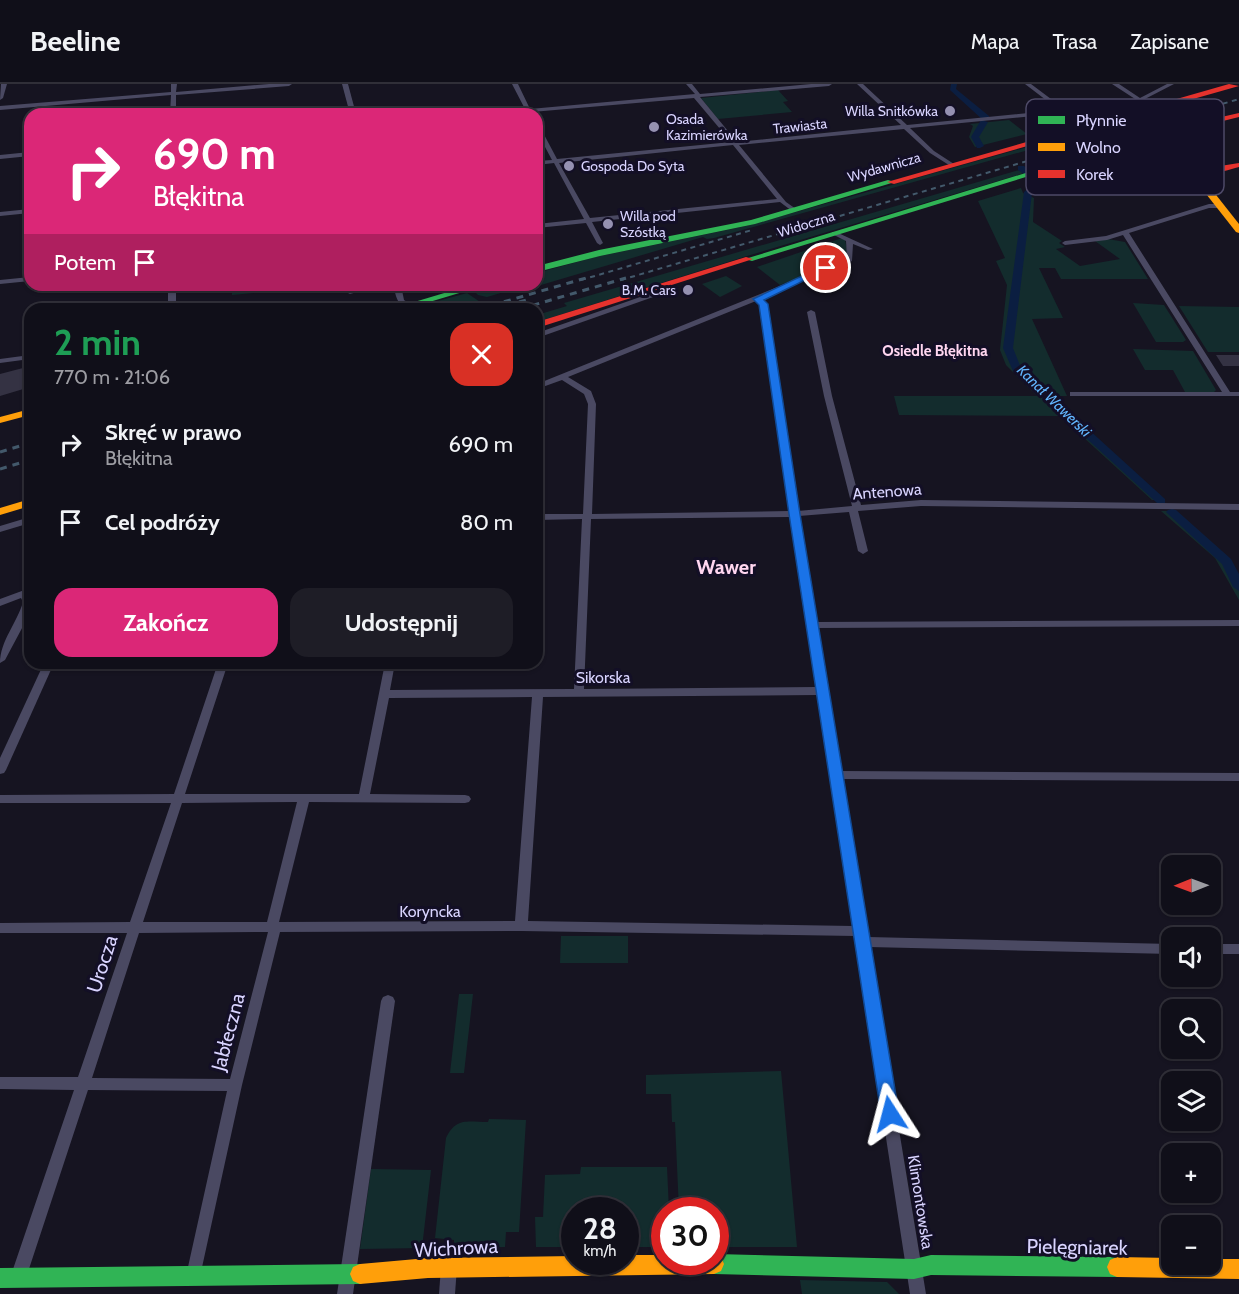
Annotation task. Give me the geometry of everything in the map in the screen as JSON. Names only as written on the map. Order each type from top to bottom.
[{"type":"main road","name":"Wydawnicza","points":[[1184,99],[1237,84]]},
{"type":"main road","points":[[1224,119],[1239,115]]},
{"type":"main road","name":"Wydawnicza","points":[[543,267],[599,253],[724,228],[1026,144]]},
{"type":"main road","points":[[1224,169],[1239,165]]},
{"type":"main road","name":"Widoczna","points":[[543,323],[1026,175]]},
{"type":"main road","points":[[1211,195],[1239,230]]},
{"type":"main road","points":[[416,303],[459,291]]},
{"type":"main road","points":[[0,420],[24,414]]},
{"type":"main road","points":[[0,512],[24,504]]},
{"type":"main road","name":"Wichrowa","points":[[0,1278],[348,1275],[449,1267],[717,1264],[914,1269]]},
{"type":"main road","name":"Pielęgniarek","points":[[914,1269],[942,1265],[1239,1269]]},
{"type":"street","points":[[0,98],[4,84]]},
{"type":"street","points":[[173,108],[174,84]]},
{"type":"street","points":[[0,108],[289,84]]},
{"type":"street","points":[[345,84],[351,108]]},
{"type":"street","points":[[515,84],[527,108]]},
{"type":"street","points":[[689,84],[735,145],[782,200],[794,210]]},
{"type":"street","points":[[543,111],[828,84]]},
{"type":"street","points":[[860,84],[932,152],[952,165]]},
{"type":"street","name":"Trawiasta","points":[[1028,84],[1048,99]]},
{"type":"street","points":[[1115,84],[1138,99]]},
{"type":"street","points":[[1141,99],[1171,84]]},
{"type":"street","name":"Trawiasta","points":[[543,162],[1026,115]]},
{"type":"street","points":[[543,138],[600,243]]},
{"type":"street","points":[[0,157],[24,155]]},
{"type":"street","points":[[543,225],[782,200]]},
{"type":"street","points":[[1065,243],[1125,233],[1201,209],[1220,206]]},
{"type":"street","points":[[0,214],[24,212]]},
{"type":"street","points":[[834,232],[870,249]]},
{"type":"street","points":[[1125,233],[1228,394]]},
{"type":"street","points":[[543,385],[850,260],[849,240]]},
{"type":"street","points":[[0,282],[24,280]]},
{"type":"street","points":[[543,334],[669,290]]},
{"type":"street","name":"Klimontowska","points":[[758,299],[764,304],[794,514],[918,1294]]},
{"type":"street","points":[[811,312],[864,551]]},
{"type":"street","points":[[0,361],[24,358]]},
{"type":"street","points":[[563,377],[588,393],[591,398],[579,692]]},
{"type":"street","points":[[1073,393],[1239,394]]},
{"type":"street","name":"Antenowa","points":[[543,517],[794,514],[921,503],[1239,507]]},
{"type":"street","points":[[0,529],[24,522]]},
{"type":"street","points":[[0,603],[24,593]]},
{"type":"street","points":[[0,660],[24,615]]},
{"type":"street","points":[[813,625],[1239,623]]},
{"type":"street","points":[[0,771],[46,669]]},
{"type":"street","name":"Urocza","points":[[18,1278],[221,669]]},
{"type":"street","points":[[364,798],[389,669]]},
{"type":"street","name":"Sikorska","points":[[385,694],[822,691]]},
{"type":"street","points":[[521,926],[537,693]]},
{"type":"street","points":[[836,775],[1239,777]]},
{"type":"street","points":[[0,799],[465,799]]},
{"type":"street","name":"Jabłeczna","points":[[194,1276],[235,1084],[274,934],[273,921],[304,799]]},
{"type":"street","name":"Koryncka","points":[[0,928],[521,926],[1161,948]]},
{"type":"street","points":[[1221,949],[1239,949]]},
{"type":"street","points":[[345,1294],[388,1001]]},
{"type":"street","points":[[0,1083],[235,1084]]},
{"type":"street","points":[[447,1294],[449,1267]]},
{"type":"green space","points":[[778,90],[788,101],[783,102],[792,112],[718,119],[701,98]]},
{"type":"green space","points":[[1009,120],[1026,134],[975,147],[969,137],[973,126],[970,124]]},
{"type":"green space","points":[[1026,147],[1026,151],[714,238],[703,237],[543,284],[543,271],[595,257],[746,226]]},
{"type":"green space","points":[[1026,168],[1026,173],[543,320],[543,313],[567,306],[564,303]]},
{"type":"green space","points":[[1021,188],[1023,193],[1034,198],[1033,222],[1062,241],[1059,243],[1065,247],[1056,249],[1080,266],[1120,259],[1095,241],[1108,239],[1125,242],[1148,279],[1061,279],[1055,268],[1039,268],[1063,318],[1032,319],[1067,396],[1049,396],[1163,500],[1152,500],[1060,416],[899,415],[894,396],[1037,396],[1006,365],[1000,350],[1007,285],[996,261],[1005,258],[978,201]]},
{"type":"green space","points":[[842,238],[845,240],[848,255],[846,260],[780,285],[757,267]]},
{"type":"green space","points":[[726,276],[742,286],[720,297],[702,284]]},
{"type":"green space","points":[[232,291],[275,291],[232,295]]},
{"type":"green space","points":[[474,291],[508,291],[487,297],[478,295]]},
{"type":"green space","points":[[467,293],[480,302],[477,303],[431,303]]},
{"type":"green space","points":[[1133,303],[1164,305],[1186,340],[1156,342]]},
{"type":"green space","points":[[1179,306],[1239,307],[1239,352],[1208,352]]},
{"type":"green space","points":[[1133,349],[1193,351],[1216,390],[1214,392],[1185,392],[1173,370],[1145,370]]},
{"type":"green space","points":[[1161,511],[1176,511],[1228,557],[1239,578],[1239,600],[1215,558]]},
{"type":"green space","points":[[561,936],[628,936],[628,963],[560,963]]},
{"type":"green space","points":[[459,994],[473,994],[464,1073],[450,1073]]},
{"type":"green space","points":[[781,1071],[797,1247],[729,1247],[729,1197],[678,1197],[675,1122],[672,1122],[671,1094],[646,1094],[646,1075]]},
{"type":"green space","points":[[489,1119],[526,1120],[519,1232],[506,1232],[505,1247],[454,1248],[454,1240],[435,1238],[446,1138],[458,1124],[488,1122]]},
{"type":"green space","points":[[581,1167],[667,1167],[668,1197],[651,1197],[651,1247],[639,1247],[639,1197],[561,1197],[561,1247],[536,1247],[535,1217],[543,1217],[545,1175],[580,1174]]},
{"type":"green space","points":[[371,1169],[431,1170],[422,1248],[360,1249]]},
{"type":"green space","points":[[800,1280],[887,1282],[899,1294],[802,1294]]},
{"type":"building","points":[[1216,355],[1239,355],[1239,366],[1223,366]]},
{"type":"building","points":[[23,368],[24,389],[0,396],[0,374]]},
{"type":"waterway","name":"Kanał Wawerski","points":[[954,84],[952,89],[986,118]]},
{"type":"waterway","name":"Kanał Wawerski","points":[[980,146],[975,137],[984,122]]},
{"type":"waterway","name":"Kanał Wawerski","points":[[1021,168],[1026,171]]},
{"type":"waterway","name":"Kanał Wawerski","points":[[1028,195],[1008,348],[1017,369],[1161,501]]},
{"type":"waterway","name":"Kanał Wawerski","points":[[1172,512],[1227,562],[1239,587]]},
{"type":"railway","points":[[1224,103],[1239,99]]},
{"type":"railway","points":[[621,280],[1026,161]]},
{"type":"railway","points":[[581,280],[752,230]]},
{"type":"railway","points":[[543,290],[586,278]]},
{"type":"railway","points":[[541,303],[626,278]]},
{"type":"railway","points":[[500,303],[541,291]]},
{"type":"railway","points":[[516,303],[530,299]]},
{"type":"railway","points":[[0,452],[24,445]]},
{"type":"railway","points":[[0,469],[24,462]]},
{"type":"traffic: fast","points":[[749,259],[1026,176]]},
{"type":"traffic: fast","points":[[543,267],[599,253],[752,222],[891,182]]},
{"type":"traffic: fast","points":[[417,303],[460,291]]},
{"type":"traffic: fast","points":[[729,1264],[914,1269],[931,1265],[1117,1267]]},
{"type":"traffic: fast","points":[[0,1278],[360,1274]]},
{"type":"traffic: slow","points":[[1211,195],[1239,230]]},
{"type":"traffic: slow","points":[[0,420],[24,414]]},
{"type":"traffic: slow","points":[[0,512],[24,504]]},
{"type":"traffic: slow","points":[[360,1274],[428,1268],[651,1265]]},
{"type":"traffic: slow","points":[[1117,1267],[1239,1269]]},
{"type":"traffic: jam","points":[[1184,99],[1237,84]]},
{"type":"traffic: jam","points":[[1224,119],[1239,115]]},
{"type":"traffic: jam","points":[[891,182],[1026,144]]},
{"type":"traffic: jam","points":[[1224,169],[1239,165]]},
{"type":"traffic: jam","points":[[543,323],[749,259]]},
{"type":"place","name":"Willa Snitkówka","points":[[950,111]]},
{"type":"place","name":"Osada Kazimierówka","points":[[654,127]]},
{"type":"place","name":"Gospoda Do Syta","points":[[569,166]]},
{"type":"place","name":"Willa pod Szóstką","points":[[608,224]]},
{"type":"place","name":"B.M. Cars","points":[[688,290]]},
{"type":"district","name":"Osiedle Błękitna","points":[[935,351]]},
{"type":"district","name":"Wawer","points":[[726,567]]},
{"type":"route","points":[[826,268],[758,299],[764,304],[794,514],[890,1114]]}]
